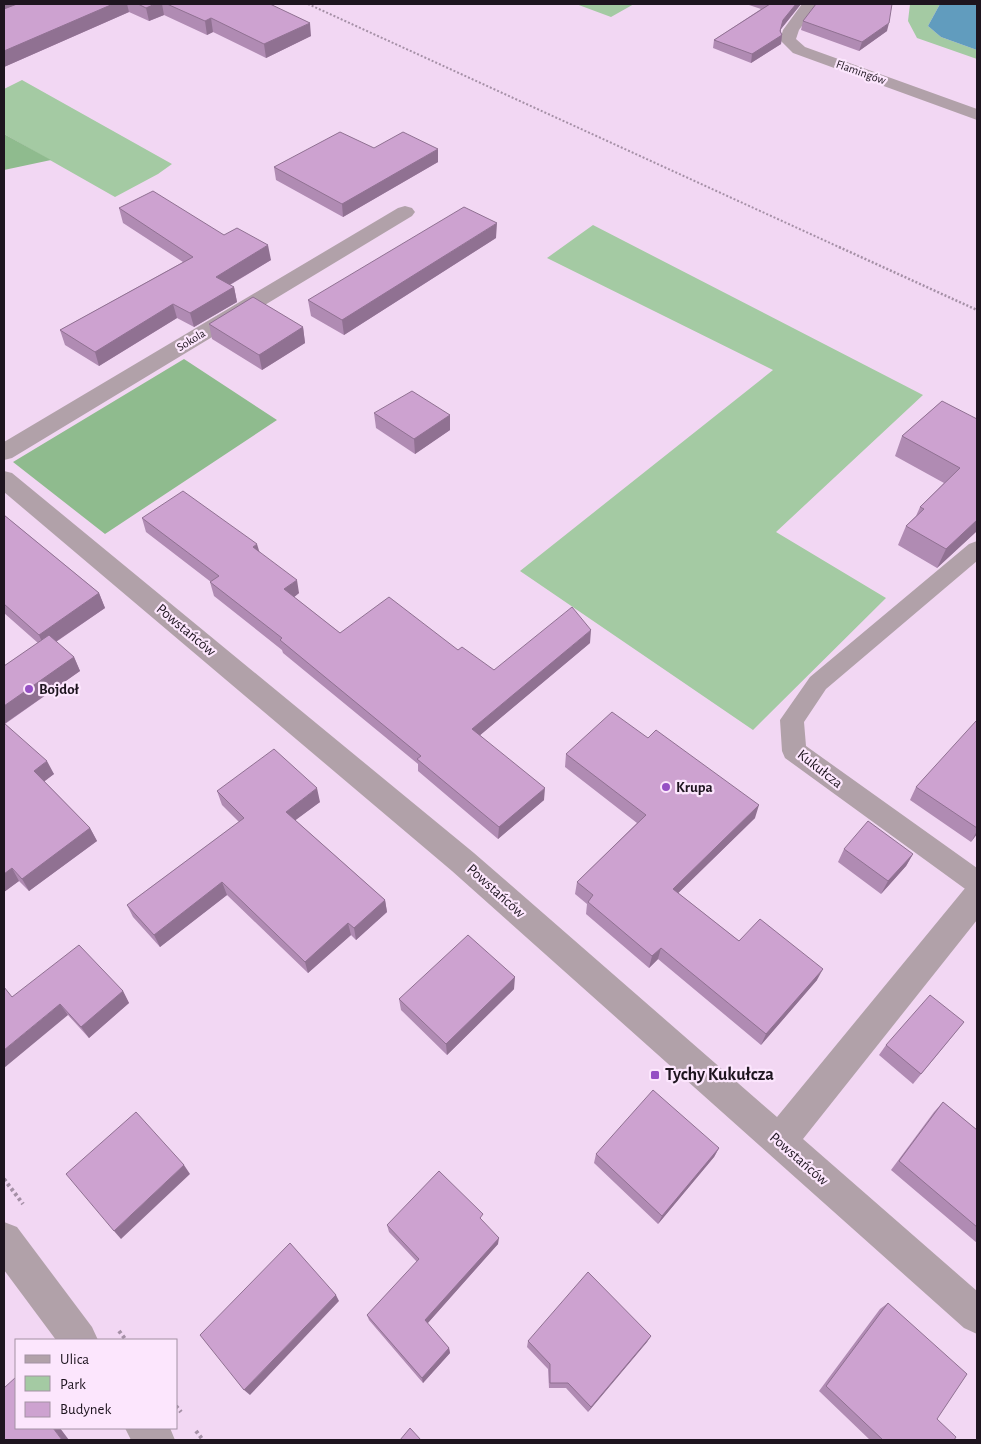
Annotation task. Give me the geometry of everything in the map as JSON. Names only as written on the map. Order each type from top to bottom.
[{"type":"street","name":"Flamingów","points":[[810,4],[791,30],[788,40],[799,50],[977,115]]},
{"type":"street","name":"Sokola","points":[[4,452],[405,212]]},
{"type":"street","name":"Powstańców","points":[[4,479],[463,862],[977,1315]]},
{"type":"street","points":[[779,1142],[977,897]]},
{"type":"street","points":[[4,1240],[78,1339]]},
{"type":"street","points":[[147,1429],[155,1440]]},
{"type":"lane","name":"Kukułcza","points":[[977,550],[818,683],[792,720],[794,751],[977,884]]},
{"type":"path","points":[[308,4],[977,310]]},
{"type":"green space","points":[[576,4],[634,4],[611,17]]},
{"type":"green space","points":[[910,4],[940,4],[928,26],[941,37],[977,50],[977,59],[917,38],[908,21]]},
{"type":"green space","points":[[22,80],[172,164],[158,174],[115,197],[4,134],[4,89]]},
{"type":"green space","points":[[4,134],[51,160],[4,170]]},
{"type":"green space","points":[[593,225],[923,395],[776,532],[886,598],[753,730],[520,571],[773,370],[547,258]]},
{"type":"green space","points":[[184,359],[277,420],[105,534],[13,462]]},
{"type":"water","points":[[940,4],[977,4],[977,50],[941,37],[928,26]]},
{"type":"building","points":[[17,4],[113,4],[4,51],[4,9]]},
{"type":"building","points":[[138,4],[155,4],[146,8]]},
{"type":"building","points":[[167,4],[270,4],[310,23],[264,44],[211,18],[205,21]]},
{"type":"building","points":[[770,4],[796,4],[783,20],[780,31],[782,35],[752,54],[714,40]]},
{"type":"building","points":[[816,4],[892,4],[889,23],[862,42],[803,21]]},
{"type":"building","points":[[340,132],[374,148],[403,132],[438,149],[342,204],[274,167]]},
{"type":"building","points":[[153,191],[224,235],[237,228],[268,245],[216,277],[234,287],[190,313],[173,304],[95,352],[60,330],[193,257],[119,208]]},
{"type":"building","points":[[464,207],[497,223],[342,320],[308,300]]},
{"type":"building","points":[[253,297],[303,327],[259,355],[209,324]]},
{"type":"building","points":[[412,391],[450,415],[414,439],[374,413]]},
{"type":"building","points":[[942,401],[977,419],[977,520],[946,549],[906,526],[924,509],[920,507],[960,468],[902,436]]},
{"type":"building","points":[[183,491],[257,544],[253,547],[297,580],[284,589],[340,633],[389,597],[458,650],[462,647],[494,670],[572,607],[591,630],[472,729],[545,788],[499,827],[417,759],[421,756],[280,640],[282,638],[210,582],[219,576],[142,518]]},
{"type":"building","points":[[4,515],[99,593],[39,635],[4,604]]},
{"type":"building","points":[[49,635],[74,657],[4,706],[4,666]]},
{"type":"building","points":[[612,712],[648,738],[656,730],[759,805],[673,889],[739,941],[760,919],[823,969],[766,1034],[661,948],[652,956],[588,902],[593,895],[577,882],[646,815],[566,754]]},
{"type":"building","points":[[977,722],[977,828],[916,787]]},
{"type":"building","points":[[4,723],[47,761],[34,771],[90,828],[22,879],[12,868],[4,874]]},
{"type":"building","points":[[274,749],[317,788],[286,812],[385,900],[354,928],[348,923],[305,962],[222,882],[154,935],[127,905],[244,818],[217,791]]},
{"type":"building","points":[[868,821],[913,854],[888,881],[844,849]]},
{"type":"building","points":[[468,935],[515,977],[446,1044],[399,999]]},
{"type":"building","points":[[79,945],[123,991],[81,1027],[60,1004],[4,1050],[4,987],[12,997]]},
{"type":"building","points":[[930,995],[964,1022],[921,1074],[886,1045]]},
{"type":"building","points":[[653,1090],[719,1148],[662,1216],[596,1154]]},
{"type":"building","points":[[943,1102],[977,1130],[977,1227],[899,1161]]},
{"type":"building","points":[[136,1112],[184,1165],[114,1231],[66,1174]]},
{"type":"building","points":[[439,1171],[483,1214],[480,1218],[499,1238],[425,1320],[449,1348],[422,1378],[367,1315],[419,1259],[387,1225]]},
{"type":"building","points":[[290,1243],[336,1295],[244,1390],[200,1335]]},
{"type":"building","points":[[588,1272],[651,1336],[591,1407],[568,1383],[550,1383],[550,1364],[528,1341]]},
{"type":"building","points":[[888,1303],[967,1374],[937,1419],[956,1437],[954,1440],[883,1440],[826,1386]]},
{"type":"building","points":[[15,1378],[15,1429],[54,1429],[62,1440],[4,1440],[4,1388]]},
{"type":"building","points":[[410,1428],[421,1440],[400,1440]]},
{"type":"place","name":"Bojdoł","points":[[29,689]]},
{"type":"place","name":"Krupa","points":[[666,787]]},
{"type":"place","name":"Tychy Kukułcza","points":[[655,1075]]}]
